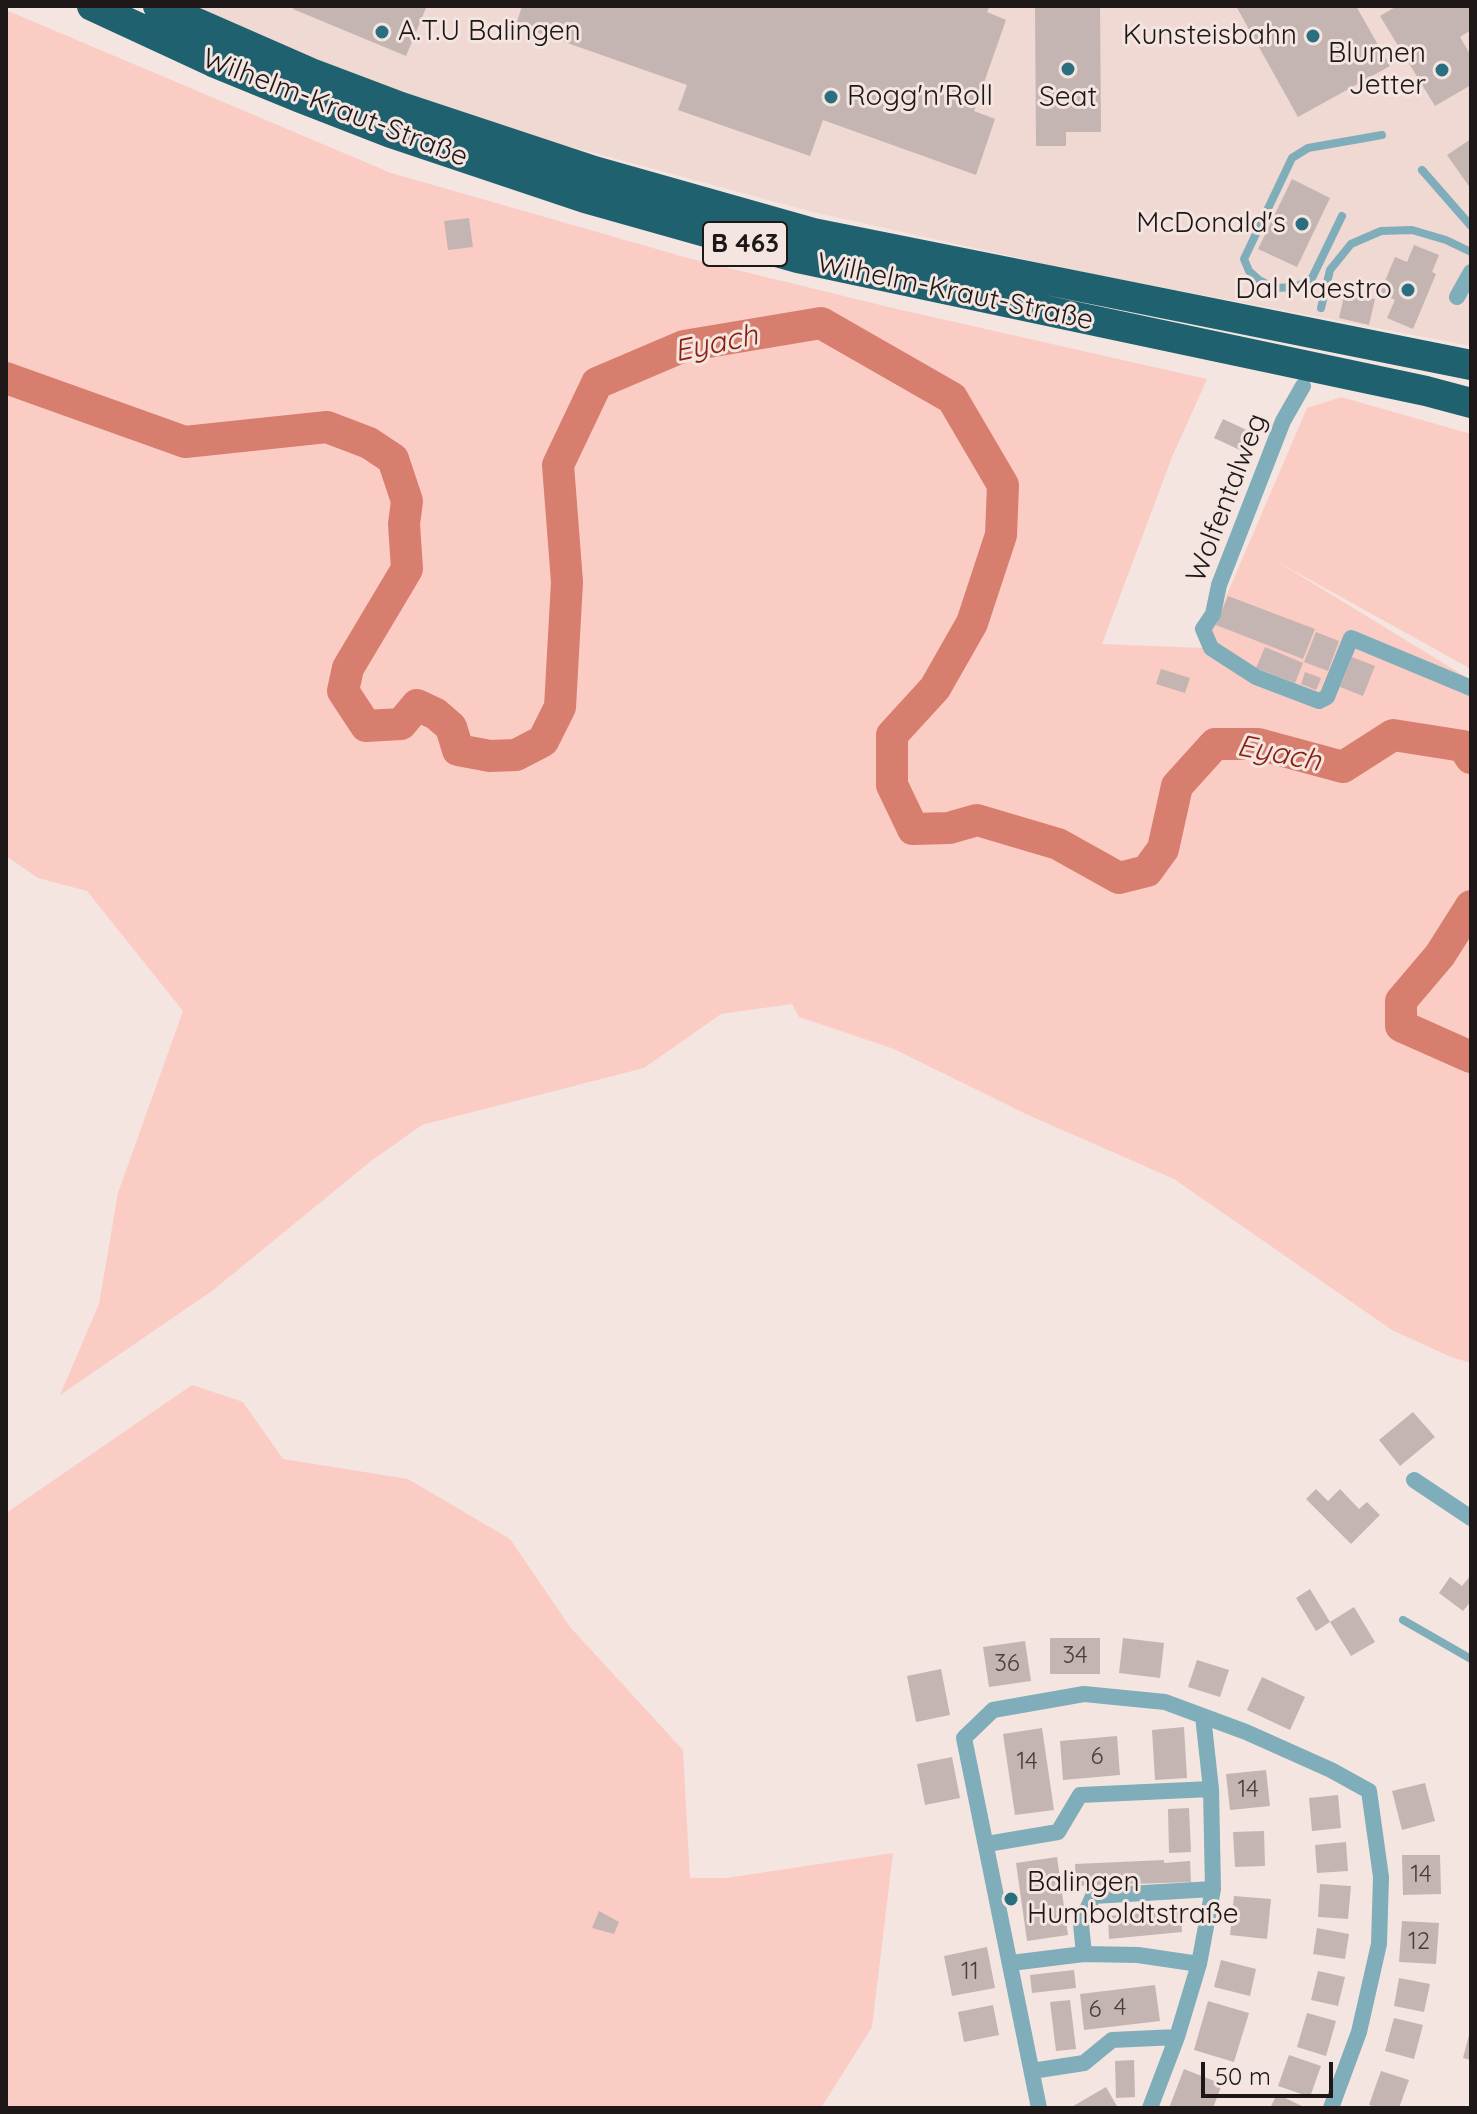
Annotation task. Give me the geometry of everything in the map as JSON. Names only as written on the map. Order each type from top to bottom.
[{"type":"highway","name":"Wilhelm-Kraut-Straße","points":[[92,6],[213,62],[391,133],[600,202],[798,258],[1396,384],[1471,403]]},
{"type":"highway","name":"Wilhelm-Kraut-Straße","points":[[158,6],[283,61],[401,107],[594,171],[813,233],[1471,365]]},
{"type":"street","points":[[1457,297],[1471,272]]},
{"type":"street","name":"Wolfentalweg","points":[[1303,386],[1283,421],[1219,585],[1213,614],[1203,629],[1211,648],[1256,677],[1319,701],[1327,697],[1351,638],[1471,688]]},
{"type":"street","points":[[1414,1480],[1471,1518]]},
{"type":"street","points":[[1039,2108],[964,1738],[993,1710],[1084,1694],[1165,1702],[1331,1770],[1369,1791],[1381,1877],[1379,1944],[1359,2032],[1331,2108]]},
{"type":"street","points":[[1150,2108],[1177,2037],[1199,1964],[1213,1889],[1211,1789],[1203,1716]]},
{"type":"street","points":[[987,1844],[1058,1832],[1080,1795],[1211,1789]]},
{"type":"street","points":[[1084,1954],[1081,1924],[1093,1896],[1213,1889]]},
{"type":"street","points":[[1011,1963],[1084,1954],[1138,1955],[1199,1964]]},
{"type":"street","points":[[1032,2071],[1084,2063],[1112,2040],[1177,2037]]},
{"type":"lane","points":[[1342,216],[1312,278],[1296,287],[1275,288],[1249,271],[1244,259],[1292,158],[1308,148],[1382,135]]},
{"type":"lane","points":[[1422,170],[1471,226]]},
{"type":"lane","points":[[1321,308],[1330,270],[1351,244],[1381,231],[1412,230],[1446,240],[1471,252]]},
{"type":"lane","points":[[1403,1620],[1471,1659]]},
{"type":"shaded area","points":[[198,6],[1471,6],[1471,346],[1077,271],[813,212],[468,119],[226,23]]},
{"type":"shaded area","points":[[6,10],[391,173],[688,258],[1207,379],[1172,457],[1102,644],[1204,648],[1307,408],[1341,397],[1471,434],[1471,669],[1278,562],[1471,680],[1471,1363],[1392,1330],[1174,1179],[1026,1114],[894,1049],[799,1017],[792,1004],[721,1014],[644,1068],[422,1125],[371,1161],[212,1291],[60,1395],[99,1304],[118,1193],[183,1011],[87,891],[38,878],[6,856]]},
{"type":"shaded area","points":[[192,1385],[243,1402],[283,1459],[408,1479],[510,1539],[570,1627],[683,1750],[690,1878],[726,1878],[893,1853],[872,2027],[821,2108],[6,2108],[6,1513]]},
{"type":"building","name":"A.T.U Balingen","points":[[294,6],[426,8],[406,56],[293,9]]},
{"type":"building","name":"Rogg'n'Roll","points":[[522,6],[990,6],[987,12],[1006,20],[974,111],[995,119],[976,175],[823,120],[810,156],[678,110],[687,85],[516,25]]},
{"type":"building","name":"Seat","points":[[1035,6],[1100,6],[1101,132],[1066,132],[1066,146],[1036,146]]},
{"type":"building","name":"Kunsteisbahn","points":[[1236,6],[1356,6],[1390,66],[1298,117]]},
{"type":"building","name":"Blumen Jetter","points":[[1397,6],[1471,6],[1471,30],[1460,37],[1471,56],[1471,85],[1435,106],[1380,16]]},
{"type":"building","points":[[1471,139],[1471,189],[1447,155]]},
{"type":"building","points":[[1292,179],[1330,198],[1297,267],[1258,249]]},
{"type":"building","points":[[469,218],[473,247],[448,250],[444,221]]},
{"type":"building","points":[[1414,245],[1439,255],[1432,272],[1436,274],[1413,329],[1387,318],[1395,300],[1380,293],[1395,257],[1407,262]]},
{"type":"building","points":[[1345,292],[1375,299],[1369,325],[1339,318]]},
{"type":"building","points":[[1223,419],[1251,432],[1242,451],[1214,438]]},
{"type":"building","points":[[1228,596],[1315,629],[1303,659],[1216,625]]},
{"type":"building","points":[[1316,632],[1339,641],[1328,671],[1304,662]]},
{"type":"building","points":[[1265,647],[1303,663],[1295,683],[1256,668]]},
{"type":"building","points":[[1352,657],[1375,666],[1363,696],[1340,687]]},
{"type":"building","points":[[1161,669],[1190,678],[1185,693],[1156,684]]},
{"type":"building","points":[[1305,672],[1321,678],[1316,690],[1301,684]]},
{"type":"building","points":[[1413,1412],[1435,1437],[1400,1466],[1379,1440]]},
{"type":"building","points":[[1316,1489],[1328,1501],[1340,1489],[1359,1509],[1367,1502],[1380,1515],[1351,1544],[1306,1499]]},
{"type":"building","points":[[1471,1575],[1471,1601],[1463,1611],[1439,1593],[1450,1577],[1462,1586]]},
{"type":"building","points":[[1310,1589],[1330,1622],[1316,1631],[1296,1598]]},
{"type":"building","points":[[1354,1607],[1375,1642],[1351,1656],[1330,1622]]},
{"type":"building","points":[[1050,1638],[1100,1638],[1100,1674],[1050,1674]]},
{"type":"building","points":[[1123,1638],[1164,1643],[1160,1678],[1119,1673]]},
{"type":"building","points":[[1025,1641],[1031,1681],[989,1687],[983,1647]]},
{"type":"building","points":[[1197,1660],[1229,1670],[1220,1697],[1188,1687]]},
{"type":"building","points":[[941,1669],[950,1715],[916,1722],[907,1676]]},
{"type":"building","points":[[1262,1677],[1305,1697],[1290,1730],[1247,1710]]},
{"type":"building","points":[[1184,1727],[1187,1778],[1155,1780],[1152,1730]]},
{"type":"building","points":[[1042,1728],[1054,1810],[1015,1815],[1003,1734]]},
{"type":"building","points":[[1117,1736],[1120,1775],[1063,1780],[1060,1741]]},
{"type":"building","points":[[952,1757],[960,1798],[925,1805],[917,1764]]},
{"type":"building","points":[[1266,1770],[1270,1806],[1230,1810],[1226,1774]]},
{"type":"building","points":[[1425,1783],[1435,1821],[1402,1830],[1392,1791]]},
{"type":"building","points":[[1338,1795],[1341,1828],[1312,1831],[1309,1798]]},
{"type":"building","points":[[1189,1808],[1191,1852],[1169,1853],[1168,1809]]},
{"type":"building","points":[[1264,1831],[1265,1866],[1235,1867],[1233,1832]]},
{"type":"building","points":[[1346,1842],[1348,1871],[1317,1873],[1315,1845]]},
{"type":"building","points":[[1402,1855],[1440,1855],[1441,1894],[1403,1895]]},
{"type":"building","points":[[1057,1857],[1068,1935],[1027,1941],[1016,1863]]},
{"type":"building","points":[[1164,1860],[1164,1863],[1190,1861],[1191,1882],[1076,1886],[1075,1864]]},
{"type":"building","points":[[1320,1884],[1351,1886],[1348,1919],[1318,1917]]},
{"type":"building","points":[[1234,1896],[1271,1899],[1267,1939],[1230,1935]]},
{"type":"building","points":[[1181,1910],[1182,1932],[1109,1939],[1108,1916]]},
{"type":"building","points":[[599,1911],[619,1922],[614,1934],[592,1928]]},
{"type":"building","points":[[1402,1921],[1439,1923],[1436,1964],[1399,1962]]},
{"type":"building","points":[[1317,1928],[1349,1934],[1345,1959],[1313,1954]]},
{"type":"building","points":[[987,1947],[995,1988],[952,1996],[944,1956]]},
{"type":"building","points":[[1221,1960],[1256,1969],[1250,1996],[1214,1987]]},
{"type":"building","points":[[1074,1970],[1076,1988],[1032,1993],[1030,1975]]},
{"type":"building","points":[[1318,1971],[1345,1977],[1338,2006],[1311,2000]]},
{"type":"building","points":[[1399,1978],[1430,1984],[1424,2012],[1394,2006]]},
{"type":"building","points":[[1155,1985],[1160,2021],[1084,2030],[1080,1994]]},
{"type":"building","points":[[1070,2000],[1076,2049],[1056,2051],[1050,2002]]},
{"type":"building","points":[[1208,2001],[1249,2013],[1234,2062],[1194,2050]]},
{"type":"building","points":[[993,2005],[999,2035],[964,2042],[958,2012]]},
{"type":"building","points":[[1307,2013],[1336,2021],[1326,2056],[1297,2047]]},
{"type":"building","points":[[1394,2018],[1423,2025],[1414,2059],[1385,2051]]},
{"type":"building","points":[[1471,2031],[1471,2060],[1463,2058]]},
{"type":"building","points":[[1289,2055],[1321,2066],[1310,2097],[1278,2086]]},
{"type":"building","points":[[1134,2060],[1135,2097],[1116,2098],[1115,2061]]},
{"type":"building","points":[[1184,2069],[1222,2084],[1213,2108],[1169,2108]]},
{"type":"building","points":[[1381,2071],[1409,2080],[1399,2108],[1369,2105]]},
{"type":"building","points":[[1106,2087],[1118,2108],[1070,2108],[1087,2098]]},
{"type":"building","points":[[1277,2094],[1306,2108],[1270,2108]]},
{"type":"waterway","name":"Eyach","points":[[6,378],[185,442],[327,427],[369,443],[393,459],[407,501],[404,524],[407,569],[348,668],[343,691],[366,726],[401,724],[417,705],[436,714],[451,727],[458,750],[490,756],[516,755],[543,741],[560,707],[567,582],[558,465],[597,383],[684,346],[821,323],[952,398],[1003,485],[1001,535],[972,623],[935,688],[892,735],[892,785],[913,829],[949,828],[977,820],[1058,844],[1119,878],[1147,871],[1163,849],[1177,786],[1215,744],[1258,744],[1343,767],[1393,735],[1463,746],[1471,758]]},
{"type":"waterway","name":"Eyach","points":[[1471,906],[1440,955],[1401,1001],[1401,1026],[1471,1057]]},
{"type":"place","name":"A.T.U Balingen","points":[[382,32]]},
{"type":"place","name":"Kunsteisbahn","points":[[1313,36]]},
{"type":"place","name":"Seat","points":[[1068,69]]},
{"type":"place","name":"Blumen Jetter","points":[[1442,70]]},
{"type":"place","name":"Rogg'n'Roll","points":[[831,97]]},
{"type":"place","name":"McDonald's","points":[[1302,224]]},
{"type":"place","name":"Dal Maestro","points":[[1408,290]]},
{"type":"place","name":"Balingen Humboldtstraße","points":[[1011,1899]]}]
